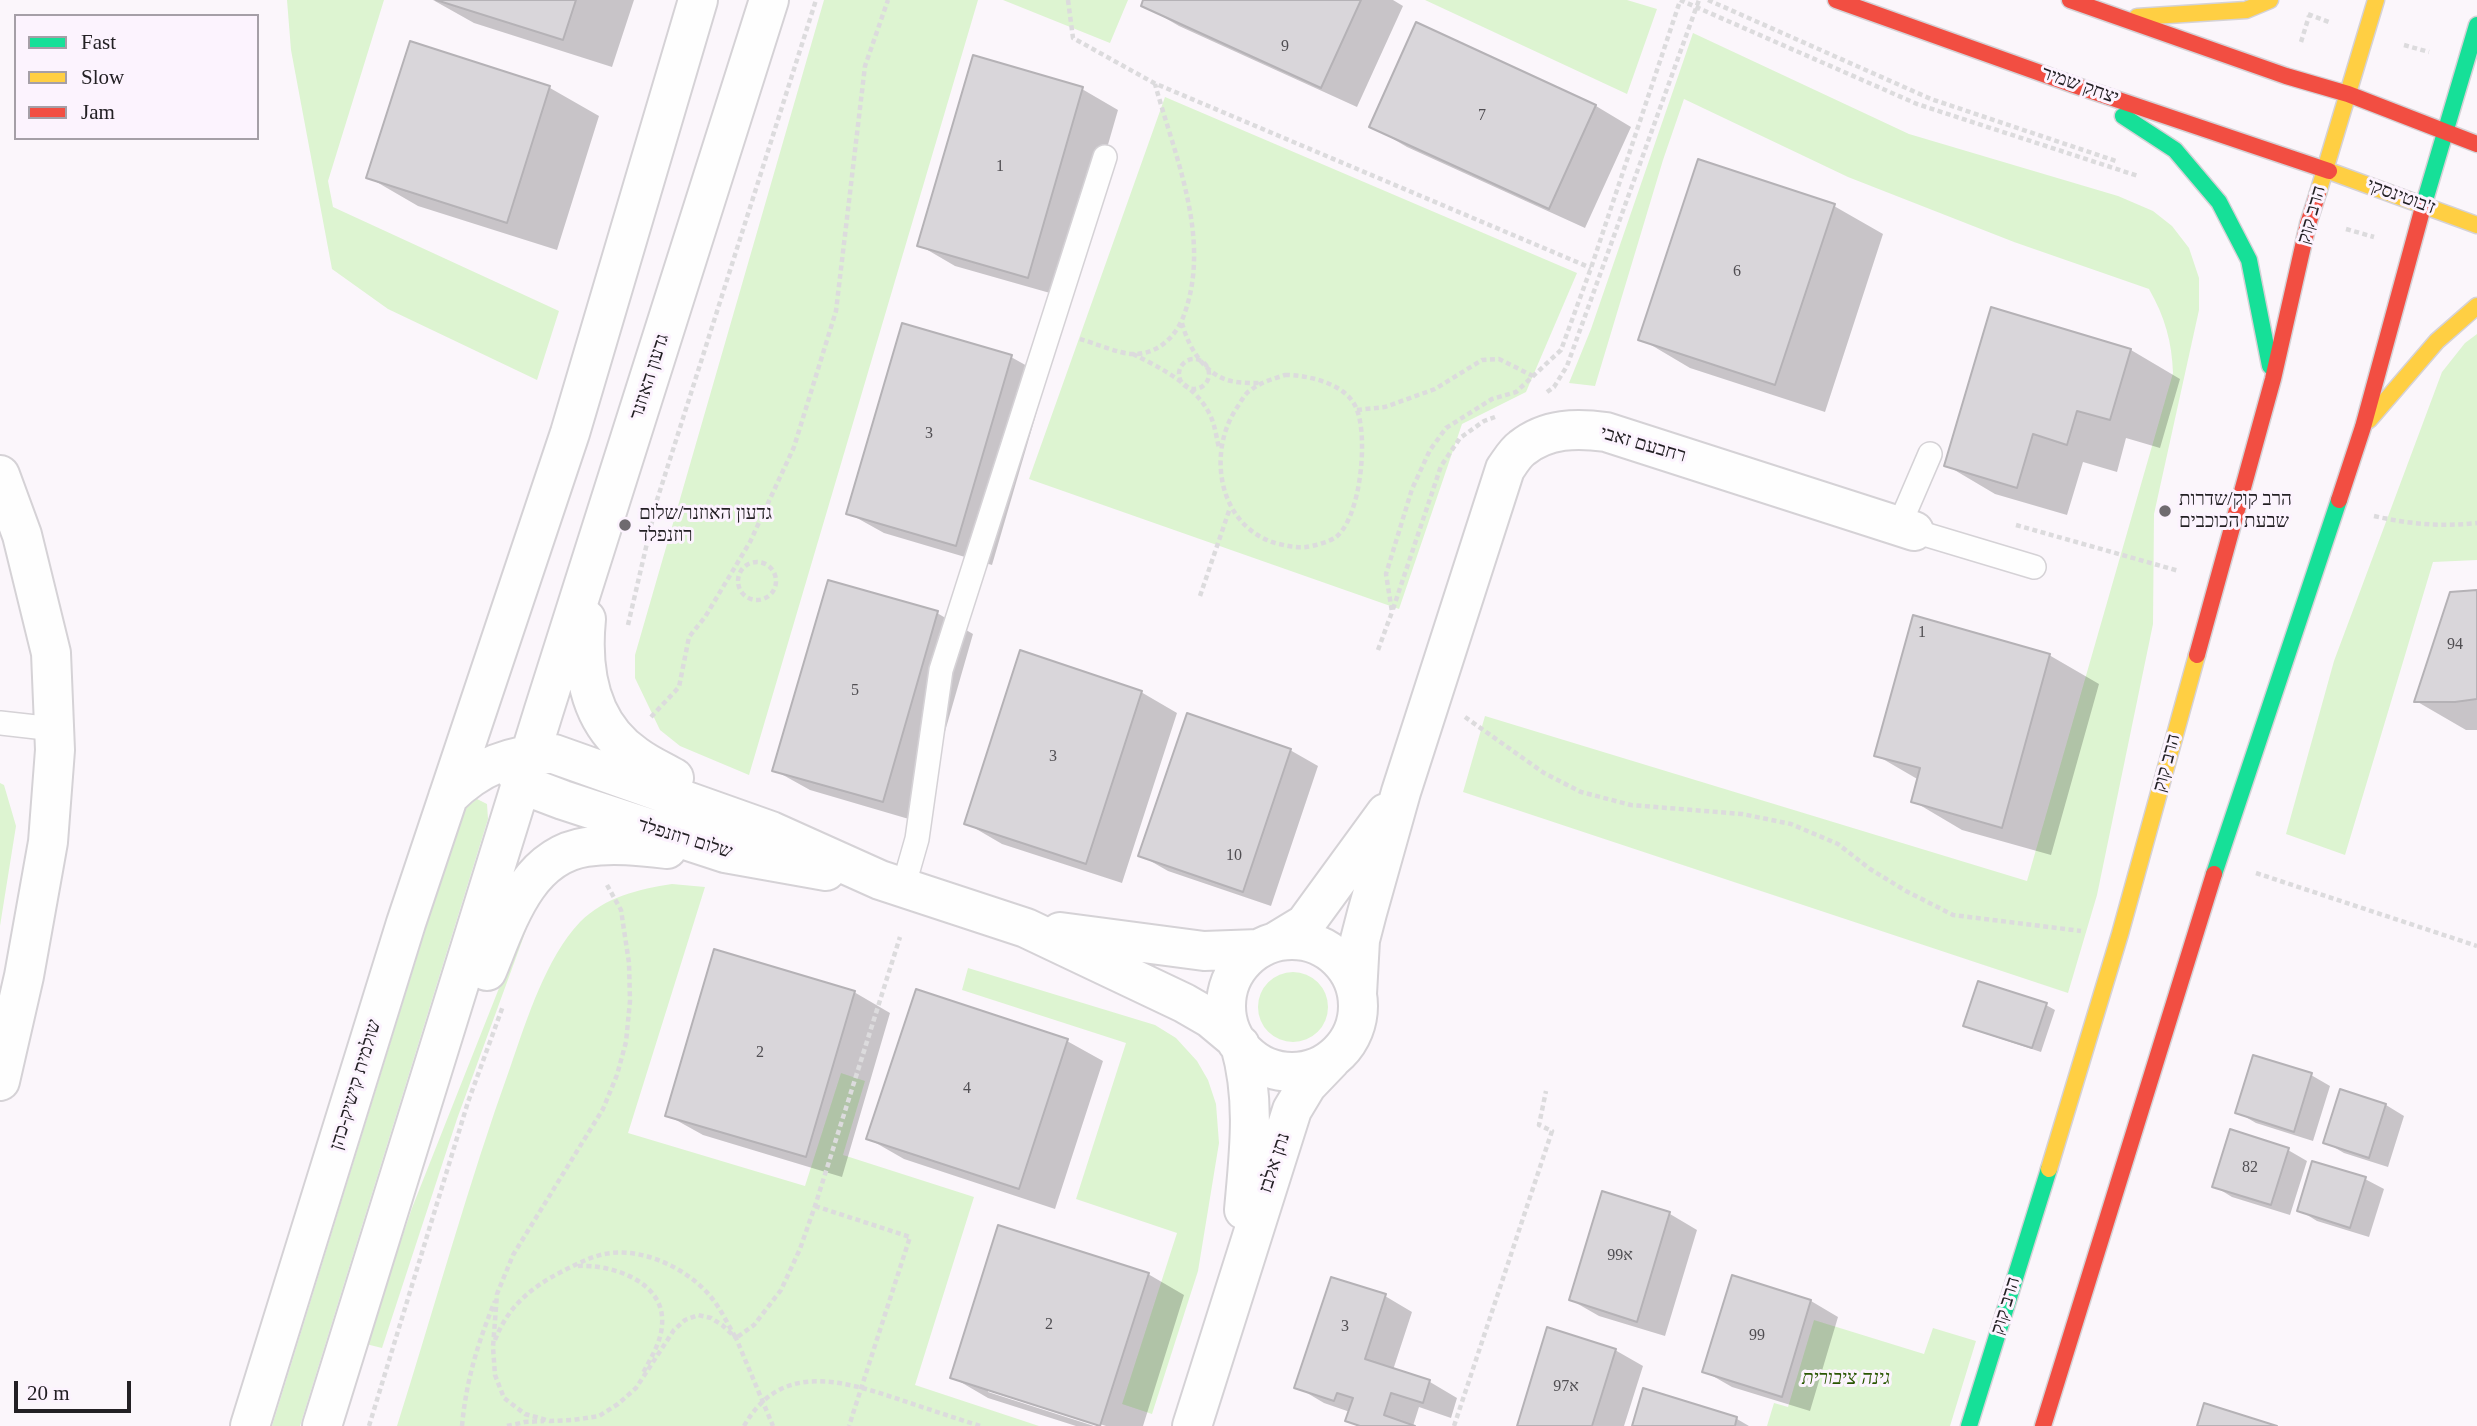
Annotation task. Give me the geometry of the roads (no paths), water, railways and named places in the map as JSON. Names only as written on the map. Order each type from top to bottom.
[{"type":"main road","name":"יצחק שמיר","points":[[1836,0],[2074,85],[2325,170]]},
{"type":"main road","points":[[2070,0],[2286,76],[2348,94],[2477,144]]},
{"type":"main road","points":[[2122,18],[2246,10],[2270,0]]},
{"type":"main road","name":"הרב קוק","points":[[1969,1426],[2120,934],[2273,379],[2308,224],[2376,0]]},
{"type":"main road","points":[[2043,1426],[2218,861],[2363,427],[2408,256],[2477,25]]},
{"type":"main road","points":[[2074,85],[2175,150],[2218,202],[2249,260],[2273,379]]},
{"type":"main road","name":"ז'בוטינסקי","points":[[2325,170],[2477,225]]},
{"type":"main road","points":[[2363,427],[2437,341],[2477,306]]},
{"type":"street","points":[[322,1426],[428,1087],[520,765],[495,737],[484,691],[570,433],[698,0]]},
{"type":"street","name":"גדעון האוזנר","points":[[520,765],[599,539],[769,0]]},
{"type":"street","name":"רחבעם זאבי","points":[[1357,994],[1360,940],[1401,792],[1505,469],[1522,448],[1548,434],[1575,428],[1606,432],[1907,529]]},
{"type":"street","points":[[0,475],[22,535],[51,653],[55,750],[48,842],[24,976],[0,1080]]},
{"type":"street","points":[[599,539],[585,621],[583,659],[587,688],[601,716],[614,737],[635,756],[771,831]]},
{"type":"street","name":"שולמית קישיק-כהן","points":[[250,1426],[406,923],[484,691]]},
{"type":"street","name":"שלום רוזנפלד","points":[[448,797],[467,778],[554,754],[565,757],[771,831],[892,884],[1026,928],[1184,1003],[1210,1018],[1237,1042]]},
{"type":"street","name":"שלום רוזנפלד","points":[[520,765],[534,789],[725,853],[892,884]]},
{"type":"street","name":"רחבעם זאבי","points":[[1268,945],[1305,924],[1401,792]]},
{"type":"street","points":[[428,1087],[442,1073],[460,1037],[516,901],[537,873],[558,856],[585,847],[623,845],[725,853]]},
{"type":"street","name":"שלום רוזנפלד","points":[[1026,928],[1204,951],[1268,945]]},
{"type":"street","points":[[1295,940],[1313,943],[1329,951],[1342,963],[1352,978],[1357,994],[1357,1025],[1346,1045],[1333,1058],[1316,1068],[1298,1073],[1265,1067],[1248,1055],[1237,1042],[1227,1018],[1229,987],[1244,960],[1268,945],[1295,940]]},
{"type":"street","name":"נתן אלבז","points":[[1237,1042],[1248,1073],[1251,1125],[1238,1279]]},
{"type":"street","name":"נתן אלבז","points":[[1192,1426],[1292,1110],[1307,1085],[1333,1058]]},
{"type":"lane","points":[[892,884],[917,839],[941,670],[1105,157]]},
{"type":"lane","points":[[1930,454],[1907,529],[2034,566]]},
{"type":"lane","points":[[0,723],[54,729]]},
{"type":"place","name":"הרב קוק/שדרות שבעת הכוכבים","points":[[2165,511]]},
{"type":"place","name":"גדעון האוזנר/שלום רוזנפלד","points":[[625,525]]},
{"type":"park label","name":"גינה ציבורית","points":[[1846,1379]]}]
